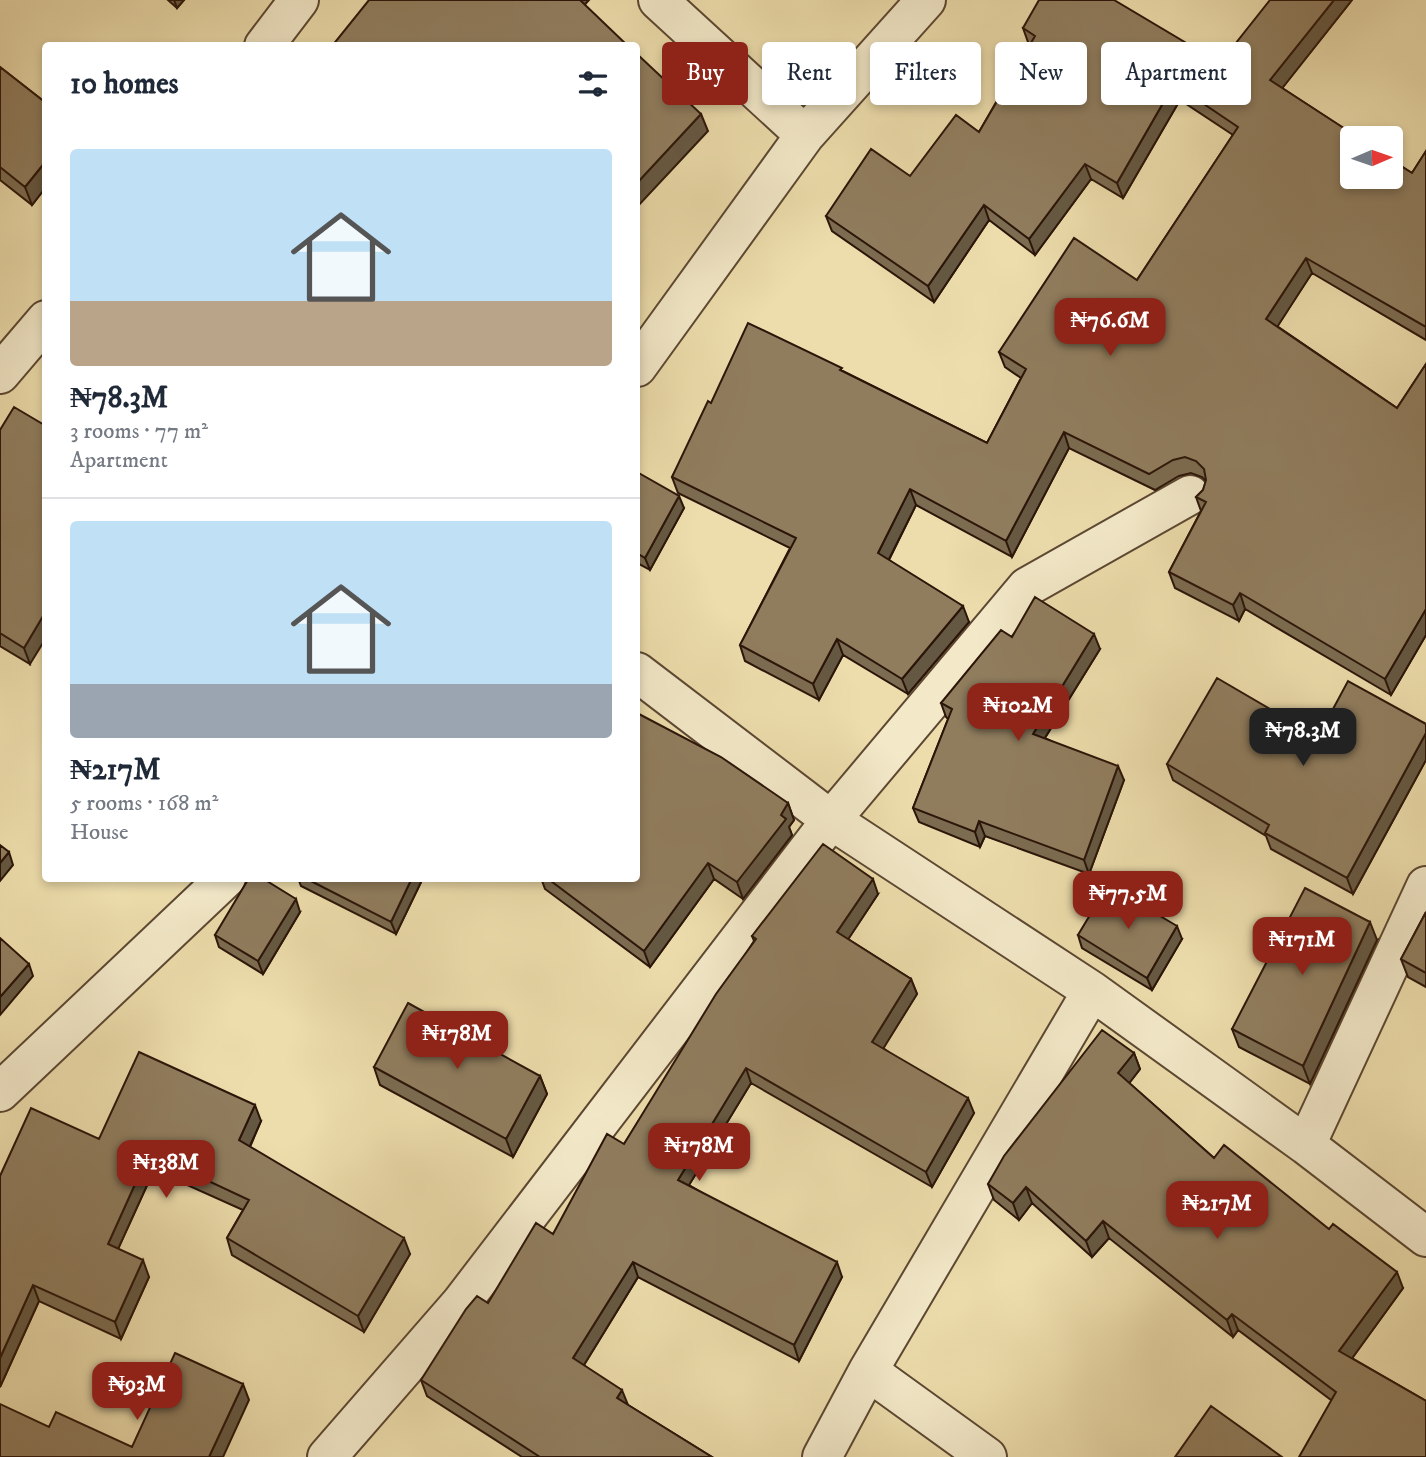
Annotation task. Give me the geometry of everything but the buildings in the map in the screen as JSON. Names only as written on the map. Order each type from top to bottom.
[{"type":"street","points":[[267,42],[299,0]]},
{"type":"street","points":[[658,0],[805,135]]},
{"type":"street","points":[[640,363],[805,135],[926,0]]},
{"type":"street","points":[[0,374],[42,325]]},
{"type":"street","points":[[327,1457],[461,1303],[831,820],[1027,587],[1190,495]]},
{"type":"street","points":[[640,674],[831,820],[1092,990],[1306,1145],[1426,1237]]},
{"type":"street","points":[[0,1092],[222,882]]},
{"type":"street","points":[[1306,1145],[1426,886]]},
{"type":"street","points":[[821,1457],[868,1371],[1092,990]]},
{"type":"street","points":[[868,1371],[987,1457]]}]
